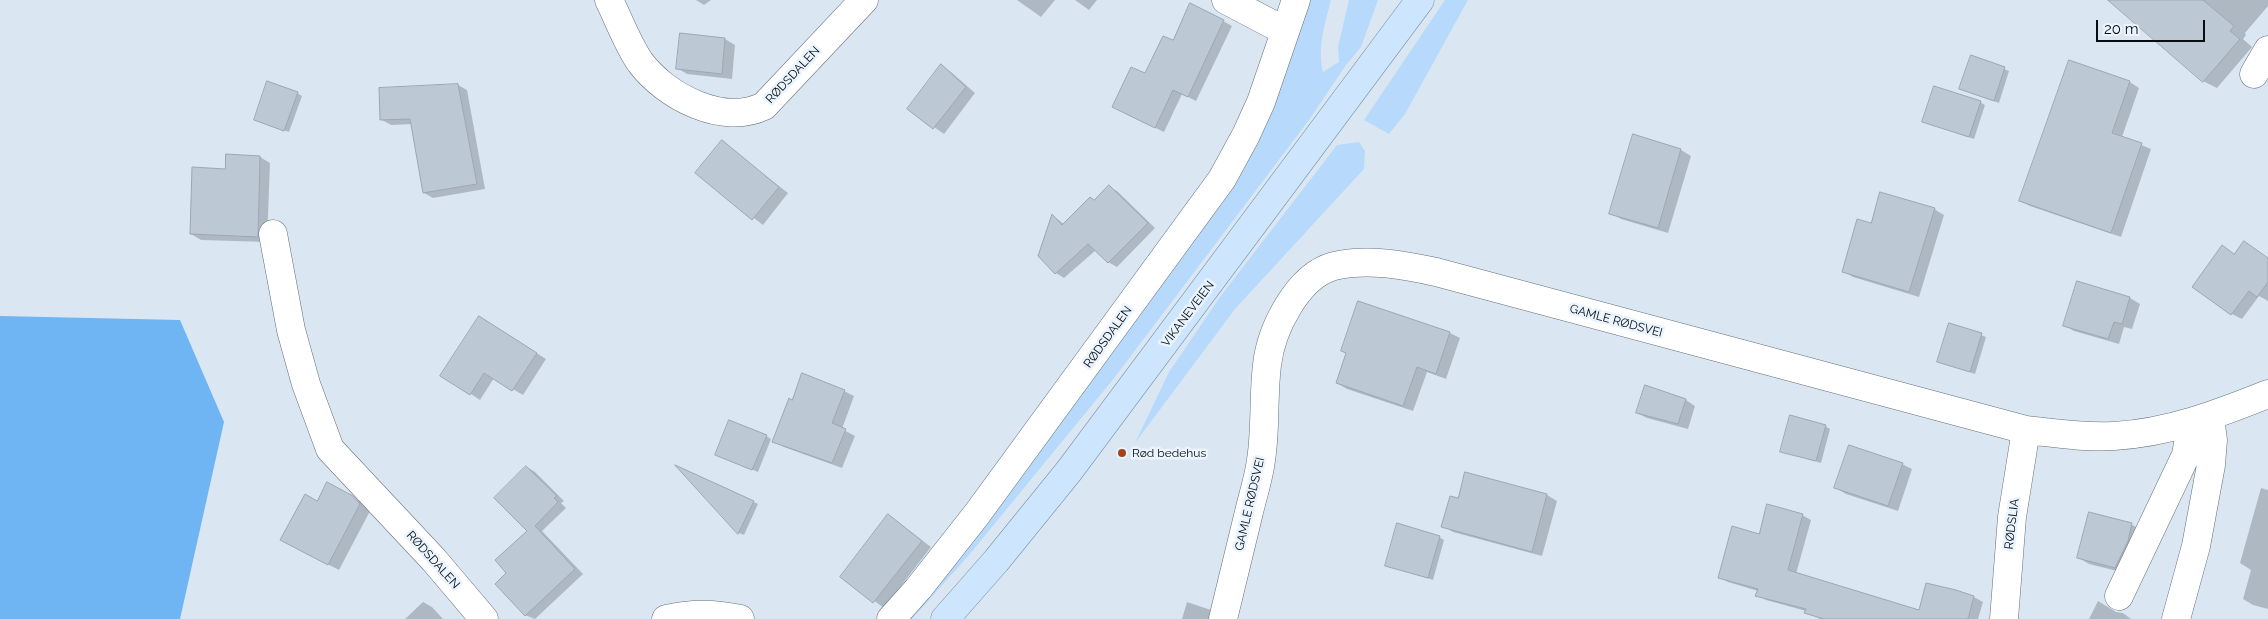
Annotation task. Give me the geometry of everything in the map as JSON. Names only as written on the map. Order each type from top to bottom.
[{"type":"main road","name":"VIKANEVEIEN","points":[[944,619],[996,562],[1069,471],[1420,0]]},
{"type":"street","name":"RØDSDALEN","points":[[609,0],[640,62],[661,84],[693,104],[717,111],[738,114],[753,111],[764,106],[864,0]]},
{"type":"street","points":[[1226,0],[1285,31]]},
{"type":"street","name":"RØDSDALEN","points":[[891,619],[918,589],[977,514],[1222,179],[1246,136],[1296,0]]},
{"type":"street","points":[[2254,74],[2268,50]]},
{"type":"street","name":"RØDSDALEN","points":[[273,234],[291,330],[306,384],[330,449],[434,560],[484,619]]},
{"type":"street","name":"GAMLE RØDSVEI","points":[[1223,619],[1261,460],[1267,364],[1274,336],[1284,311],[1299,292],[1317,274],[1333,266],[1353,263],[1380,263],[1428,271],[2026,430],[2076,436],[2114,436],[2147,432],[2199,420],[2268,394]]},
{"type":"street","points":[[2119,596],[2186,455],[2189,438],[2199,420],[2213,440],[2211,465],[2196,546],[2176,619]]},
{"type":"street","name":"RØDSLIA","points":[[2004,619],[2012,517],[2026,430]]},
{"type":"street","points":[[666,619],[696,613],[717,614],[740,619]]},
{"type":"shaded area","points":[[1308,0],[1331,0],[1321,45],[1323,72],[1339,62],[1338,47],[1349,0],[1378,0],[1361,47],[1346,65],[1309,120],[1115,377],[969,555],[912,619],[899,619],[927,592],[1105,362],[1244,169],[1267,119]]},
{"type":"shaded area","points":[[1445,0],[1468,0],[1405,114],[1389,134],[1364,120]]},
{"type":"shaded area","points":[[1359,142],[1365,151],[1364,169],[1235,309],[1135,443],[1169,372],[1220,297],[1337,145]]},
{"type":"shaded area","points":[[0,316],[180,320],[224,422],[180,619],[0,619]]},
{"type":"building","points":[[2108,0],[2203,0],[2234,26],[2230,31],[2240,39],[2203,82]]},
{"type":"building","points":[[1190,3],[1224,20],[1188,97],[1173,90],[1155,128],[1112,107],[1131,67],[1145,73],[1163,36],[1173,40]]},
{"type":"building","points":[[680,33],[725,38],[722,74],[676,69]]},
{"type":"building","points":[[1971,55],[2005,67],[1994,101],[1959,89]]},
{"type":"building","points":[[2069,60],[2130,81],[2112,133],[2142,143],[2111,233],[2019,201]]},
{"type":"building","points":[[941,64],[966,87],[933,129],[907,109]]},
{"type":"building","points":[[267,81],[298,92],[284,131],[254,120]]},
{"type":"building","points":[[458,84],[477,184],[423,193],[410,119],[380,120],[379,88]]},
{"type":"building","points":[[1934,86],[1981,101],[1969,137],[1922,122]]},
{"type":"building","points":[[1633,134],[1681,149],[1658,228],[1609,214]]},
{"type":"building","points":[[722,140],[779,187],[752,220],[695,173]]},
{"type":"building","points":[[226,154],[260,156],[258,237],[190,234],[192,167],[225,169]]},
{"type":"building","points":[[1109,185],[1148,223],[1108,263],[1088,244],[1055,274],[1038,256],[1052,214],[1062,225],[1090,197],[1094,200]]},
{"type":"building","points":[[1880,192],[1935,208],[1909,292],[1842,272],[1857,219],[1871,223]]},
{"type":"building","points":[[2244,241],[2268,258],[2268,282],[2257,297],[2249,291],[2231,315],[2192,287],[2222,245],[2234,254]]},
{"type":"building","points":[[2077,281],[2130,297],[2122,324],[2114,322],[2108,339],[2063,326]]},
{"type":"building","points":[[1358,301],[1450,332],[1436,374],[1417,367],[1403,406],[1336,383],[1346,353],[1341,351]]},
{"type":"building","points":[[479,316],[537,353],[512,391],[484,373],[470,395],[440,376]]},
{"type":"building","points":[[1949,323],[1982,333],[1970,372],[1937,362]]},
{"type":"building","points":[[802,373],[845,390],[832,423],[846,429],[832,463],[772,442],[789,398],[792,400]]},
{"type":"building","points":[[1645,385],[1686,399],[1678,424],[1636,413]]},
{"type":"building","points":[[1790,415],[1826,425],[1816,461],[1780,452]]},
{"type":"building","points":[[729,420],[767,435],[752,470],[715,455]]},
{"type":"building","points":[[1849,445],[1903,463],[1888,506],[1834,488]]},
{"type":"building","points":[[675,465],[754,501],[738,534]]},
{"type":"building","points":[[526,466],[557,496],[554,498],[558,502],[535,526],[575,569],[525,616],[495,584],[506,573],[495,560],[527,531],[494,498]]},
{"type":"building","points":[[1465,472],[1547,494],[1532,552],[1441,527],[1450,496],[1458,498]]},
{"type":"building","points":[[327,482],[353,496],[360,504],[328,565],[280,540],[305,494],[317,501]]},
{"type":"building","points":[[1767,504],[1803,514],[1788,570],[1919,610],[1926,583],[1956,590],[1974,596],[1968,619],[1824,619],[1804,613],[1806,609],[1755,596],[1758,589],[1718,578],[1732,526],[1759,534]]},
{"type":"building","points":[[2089,512],[2132,523],[2128,541],[2115,568],[2077,558]]},
{"type":"building","points":[[888,514],[922,541],[873,603],[840,577]]},
{"type":"building","points":[[1397,523],[1440,536],[1428,578],[1385,566]]},
{"type":"place","name":"Rød bedehus","points":[[1122,453]]}]
